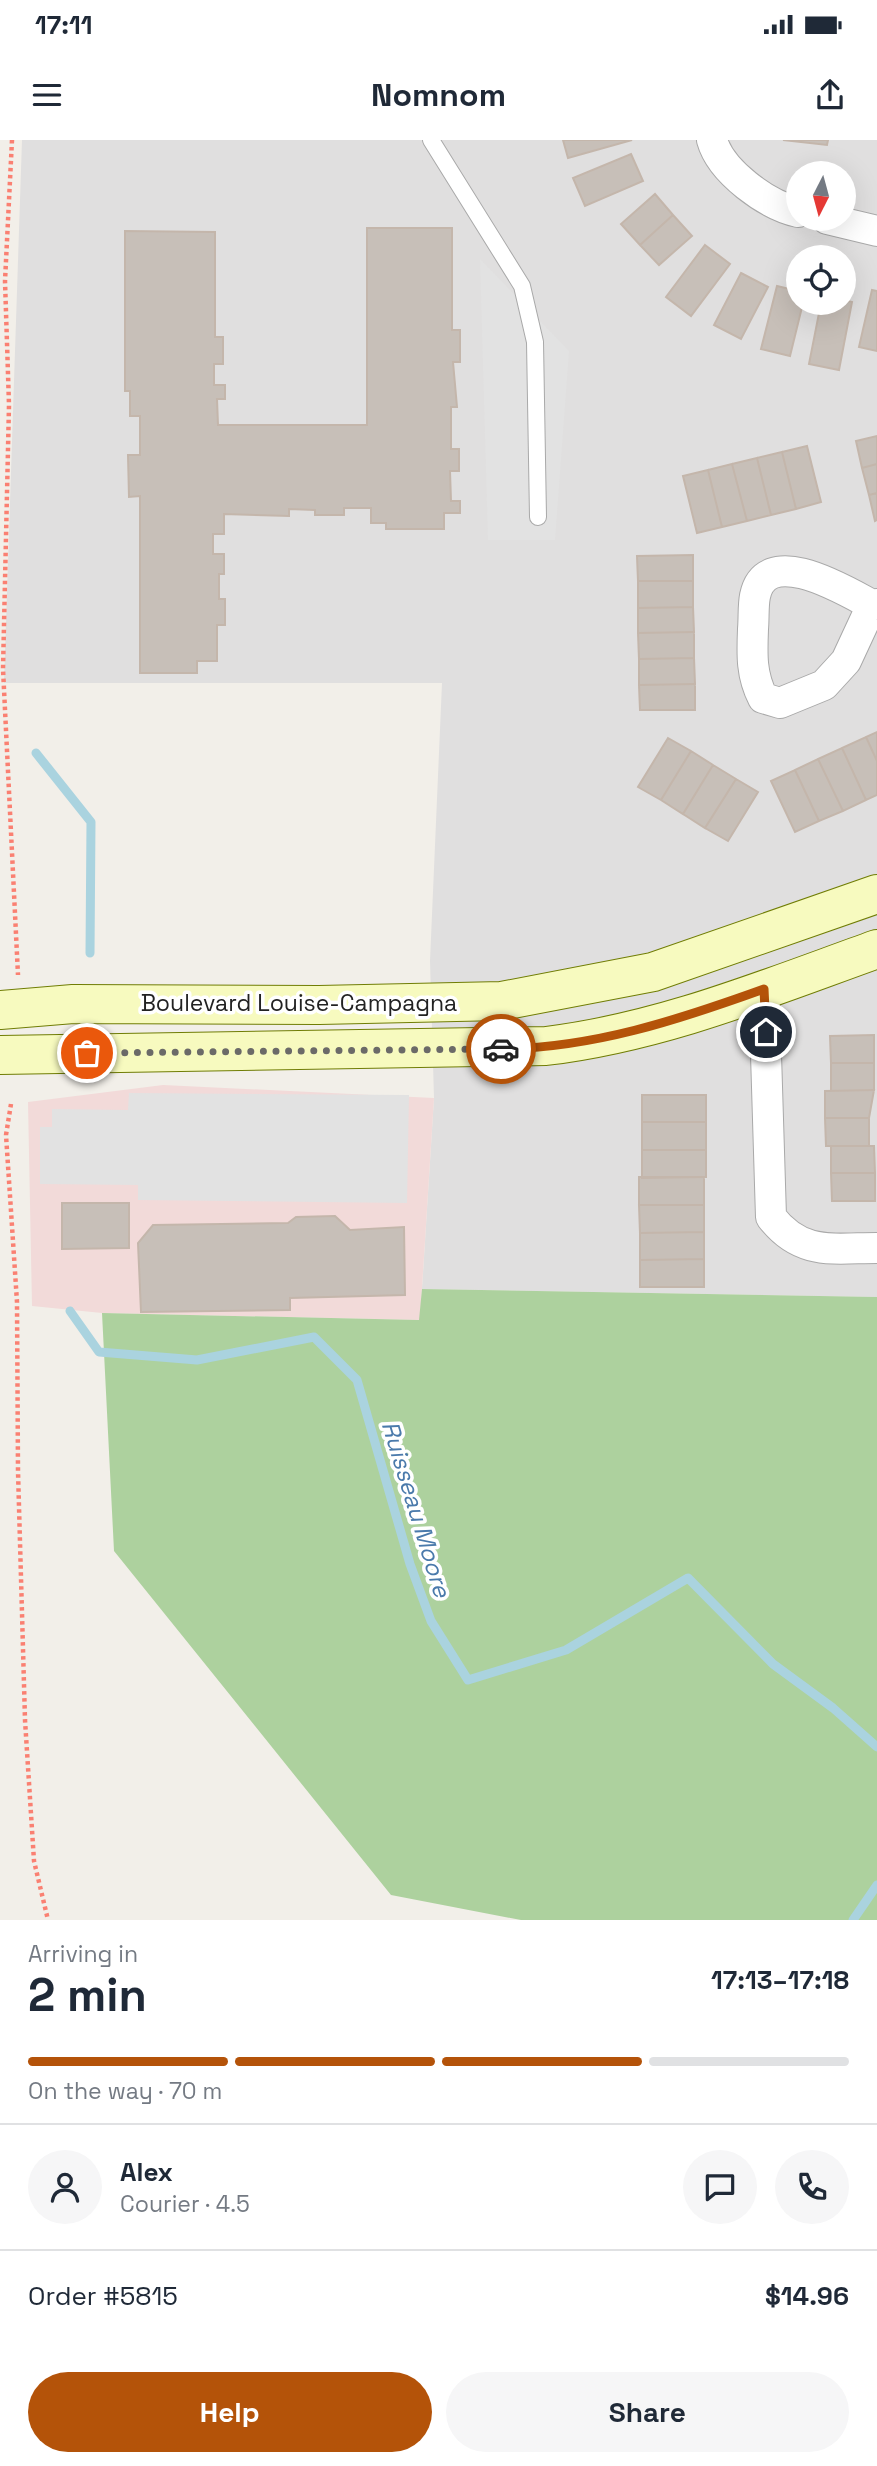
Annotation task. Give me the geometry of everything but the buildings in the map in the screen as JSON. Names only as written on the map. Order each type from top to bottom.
[{"type":"street","points":[[712,140],[714,148],[745,186],[786,208]]},
{"type":"street","points":[[856,226],[877,231]]},
{"type":"street","points":[[792,570],[828,582],[874,605],[846,661],[824,685],[780,703],[763,698],[754,681],[752,661],[755,594],[768,576],[792,570]]},
{"type":"street","name":"Boulevard Louise-Campagna","points":[[9,996],[73,1004],[331,1005],[502,1001],[653,972],[877,894]]},
{"type":"street","name":"Boulevard Louise-Campagna","points":[[0,1055],[546,1046],[657,1026],[877,949]]},
{"type":"street","points":[[764,989],[771,1217],[785,1235],[804,1244],[824,1248],[877,1248]]},
{"type":"lane","points":[[431,140],[522,286],[535,342],[538,517]]},
{"type":"path","points":[[9,996],[3,669],[9,405],[5,281],[12,140]]},
{"type":"path","points":[[11,1104],[6,1135],[17,1302],[18,1471],[25,1720],[34,1861],[48,1920]]},
{"type":"shaded area","points":[[22,140],[877,140],[877,1297],[422,1289],[434,1098],[430,961],[442,683],[4,683]]},
{"type":"shaded area","points":[[480,259],[569,351],[555,540],[488,540]]},
{"type":"shaded area","points":[[163,1085],[434,1098],[420,1320],[102,1313],[32,1306],[28,1102]]},
{"type":"shaded area","points":[[129,1093],[409,1095],[407,1203],[138,1200],[138,1185],[40,1184],[40,1127],[52,1127],[52,1109],[128,1110]]},
{"type":"green space","points":[[422,1289],[877,1297],[877,1920],[521,1920],[391,1895],[114,1551],[102,1313],[419,1320]]},
{"type":"waterway","points":[[36,753],[91,822],[90,953]]},
{"type":"waterway","name":"Ruisseau Moore","points":[[70,1311],[99,1352],[197,1360],[314,1337],[357,1380],[410,1564],[431,1621],[468,1680],[566,1650],[688,1578],[773,1664],[833,1708],[877,1747]]},
{"type":"waterway","name":"Ruisseau Moore","points":[[853,1920],[877,1885]]},
{"type":"way so far","points":[[87,1053],[501,1049]]},
{"type":"route","points":[[501,1049],[546,1046],[623,1034],[669,1023],[764,989],[766,1032]]}]
